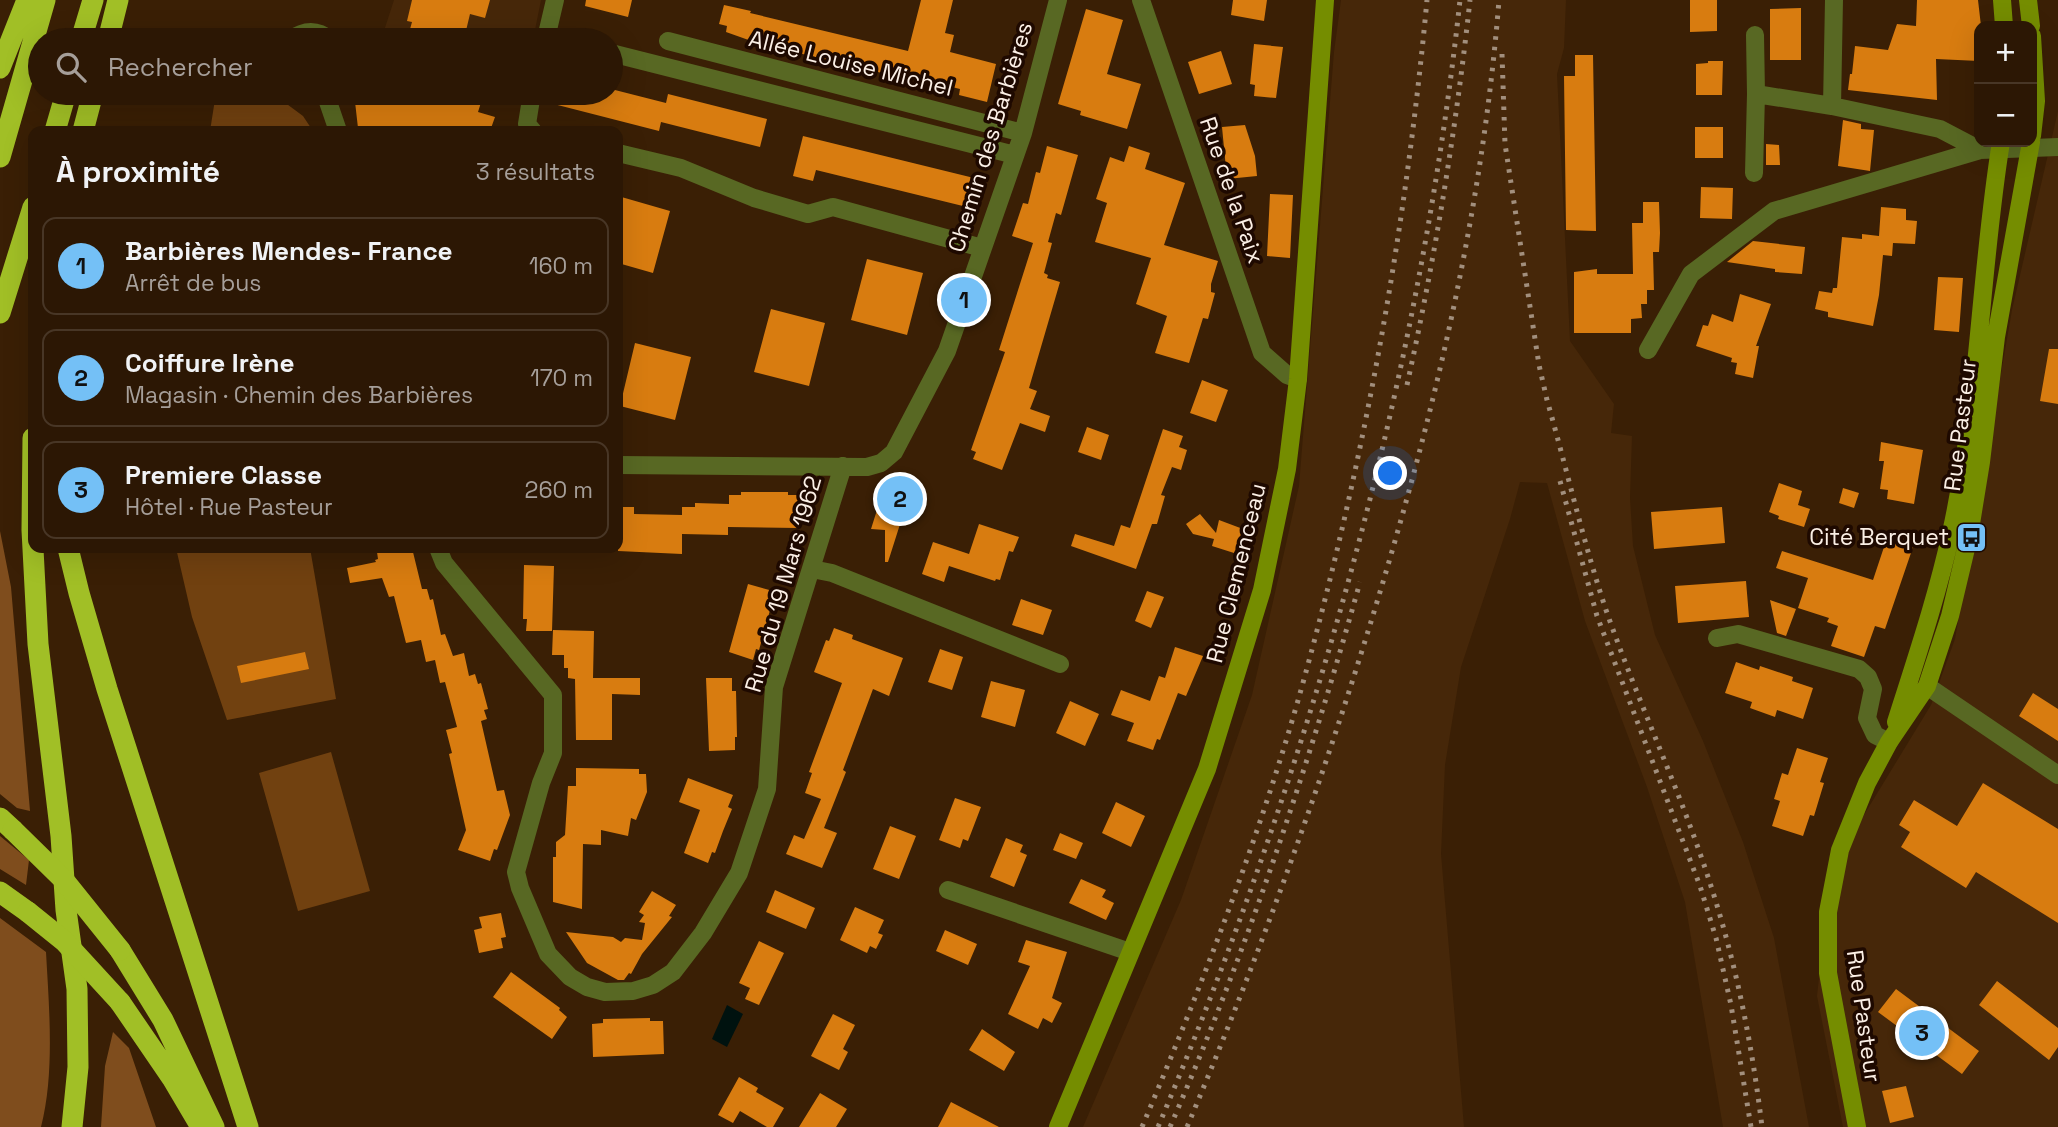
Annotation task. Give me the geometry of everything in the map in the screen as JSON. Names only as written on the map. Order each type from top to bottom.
[{"type":"highway","points":[[0,68],[27,0]]},
{"type":"highway","points":[[37,28],[45,0]]},
{"type":"highway","points":[[85,28],[93,0]]},
{"type":"highway","points":[[110,28],[118,0]]},
{"type":"highway","points":[[0,157],[28,59]]},
{"type":"highway","points":[[56,126],[63,105]]},
{"type":"highway","points":[[84,126],[90,105]]},
{"type":"highway","points":[[0,313],[28,224]]},
{"type":"highway","points":[[33,553],[38,644],[77,989],[78,1067],[72,1127]]},
{"type":"highway","points":[[69,553],[107,689],[248,1127]]},
{"type":"highway","points":[[7,824],[63,879],[120,950],[163,1020],[214,1127]]},
{"type":"highway","points":[[0,892],[73,950],[120,1002],[145,1035],[201,1127]]},
{"type":"main road","name":"Rue Clemenceau","points":[[1058,1127],[1206,769],[1262,590],[1287,469],[1298,379],[1325,0]]},
{"type":"main road","points":[[2002,0],[2004,21]]},
{"type":"main road","points":[[2028,0],[2030,21]]},
{"type":"main road","name":"Rue Pasteur","points":[[1889,742],[1931,611],[1951,532],[1965,457],[2000,147]]},
{"type":"main road","name":"Rue Pasteur","points":[[1858,1127],[1828,973],[1828,912],[1840,850],[1867,783],[1889,742],[1927,686],[1950,616],[1969,536],[1996,337],[2030,147]]},
{"type":"street","points":[[548,28],[555,0]]},
{"type":"street","name":"Chemin des Barbières","points":[[623,464],[867,467],[881,463],[894,453],[947,351],[1023,133],[1058,0]]},
{"type":"street","name":"Rue de la Paix","points":[[1141,0],[1262,353],[1287,375],[1298,379]]},
{"type":"street","points":[[1832,106],[1835,0]]},
{"type":"street","points":[[1754,173],[1755,35]]},
{"type":"street","name":"Allée Louise Michel","points":[[668,41],[1023,133]]},
{"type":"street","points":[[623,56],[1015,155]]},
{"type":"street","points":[[1756,94],[1832,106],[1940,129],[1980,150]]},
{"type":"street","points":[[329,105],[336,126]]},
{"type":"street","points":[[529,126],[530,105]]},
{"type":"street","points":[[2037,143],[2058,147]]},
{"type":"street","points":[[1648,350],[1690,274],[1774,211],[1995,147]]},
{"type":"street","points":[[623,154],[681,168],[808,214],[833,207],[982,248]]},
{"type":"street","name":"Rue du 19 Mars 1962","points":[[440,553],[444,563],[553,695],[553,753],[541,783],[516,872],[548,954],[569,977],[587,988],[605,992],[632,991],[653,985],[673,972],[703,933],[739,873],[767,789],[775,687],[844,466]]},
{"type":"street","points":[[812,569],[832,573],[1060,664]]},
{"type":"street","points":[[1717,638],[1738,634],[1859,669],[1868,677],[1874,689],[1867,718],[1875,735],[1889,742]]},
{"type":"street","points":[[1927,686],[2058,775]]},
{"type":"street","points":[[948,890],[1130,952]]},
{"type":"shaded area","points":[[394,0],[541,0],[535,28],[385,28]]},
{"type":"shaded area","points":[[1341,0],[1566,0],[1564,48],[1557,74],[1570,341],[1614,404],[1611,433],[1632,436],[1630,498],[1633,546],[1655,635],[1703,741],[1743,842],[1774,938],[1809,1127],[1723,1127],[1685,902],[1647,787],[1585,621],[1547,483],[1520,482],[1461,667],[1445,765],[1441,854],[1464,1127],[1083,1127],[1181,900],[1252,695],[1299,486],[1334,52]]},
{"type":"shaded area","points":[[214,105],[288,105],[303,116],[310,126],[211,126]]},
{"type":"shaded area","points":[[2058,111],[2058,1127],[1843,1127],[1817,996],[1831,869],[1931,705],[1955,639],[2012,310]]},
{"type":"shaded area","points":[[0,531],[11,587],[30,811],[17,808],[0,794]]},
{"type":"shaded area","points":[[177,553],[311,553],[336,699],[227,720],[192,617]]},
{"type":"shaded area","points":[[331,752],[370,891],[298,911],[259,773]]},
{"type":"shaded area","points":[[0,836],[29,860],[26,885],[0,869]]},
{"type":"shaded area","points":[[0,918],[46,952],[50,1062],[41,1127],[0,1127]]},
{"type":"shaded area","points":[[727,1005],[743,1014],[727,1047],[712,1039]]},
{"type":"shaded area","points":[[113,1032],[129,1048],[156,1127],[101,1127],[105,1066]]},
{"type":"building","points":[[412,0],[490,0],[485,18],[470,14],[467,28],[410,28],[412,22],[407,21]]},
{"type":"building","points":[[586,0],[632,0],[628,17],[585,6]]},
{"type":"building","points":[[921,0],[953,0],[945,33],[954,35],[950,52],[996,64],[987,102],[959,95],[960,89],[757,43],[726,32],[727,26],[719,24],[724,5],[908,51]]},
{"type":"building","points":[[1233,0],[1267,0],[1264,21],[1231,15]]},
{"type":"building","points":[[1690,0],[1717,0],[1717,31],[1690,32]]},
{"type":"building","points":[[1917,0],[1978,0],[1980,21],[1974,21],[1974,61],[1936,59],[1937,100],[1848,90],[1855,46],[1888,50],[1897,24],[1916,26]]},
{"type":"building","points":[[1801,8],[1801,60],[1770,60],[1770,9]]},
{"type":"building","points":[[1086,9],[1123,20],[1107,74],[1141,84],[1127,129],[1080,115],[1081,111],[1058,104]]},
{"type":"building","points":[[1254,44],[1283,47],[1276,98],[1254,96],[1255,85],[1250,84]]},
{"type":"building","points":[[1221,51],[1232,84],[1199,94],[1188,62]]},
{"type":"building","points":[[1575,55],[1593,55],[1596,231],[1566,230],[1564,76],[1575,76]]},
{"type":"building","points":[[1723,61],[1722,95],[1696,95],[1696,64]]},
{"type":"building","points":[[623,92],[666,103],[668,94],[767,119],[760,147],[661,122],[659,131],[558,105],[623,105]]},
{"type":"building","points":[[355,105],[480,105],[478,112],[495,117],[492,126],[358,126]]},
{"type":"building","points":[[1843,120],[1861,124],[1861,129],[1874,130],[1870,171],[1838,166]]},
{"type":"building","points":[[1245,125],[1255,156],[1257,176],[1227,179],[1222,127]]},
{"type":"building","points":[[1695,127],[1723,127],[1723,158],[1695,158]]},
{"type":"building","points":[[803,136],[974,178],[967,207],[816,170],[813,181],[793,176]]},
{"type":"building","points":[[1766,144],[1779,145],[1780,165],[1766,165]]},
{"type":"building","points":[[1047,146],[1078,155],[1061,215],[1056,213],[1048,242],[1052,243],[1044,273],[1048,275],[1047,278],[1060,282],[1029,388],[1037,391],[1030,409],[1050,416],[1045,432],[1020,423],[1002,470],[973,459],[976,452],[971,450],[1005,352],[999,350],[1033,243],[1012,236],[1023,203],[1028,204],[1036,172],[1040,173]]},
{"type":"building","points":[[1129,146],[1150,153],[1145,169],[1185,183],[1164,245],[1218,261],[1211,284],[1211,292],[1215,293],[1208,319],[1203,318],[1189,363],[1155,353],[1167,316],[1136,304],[1151,258],[1095,242],[1107,203],[1096,199],[1110,157],[1124,162]]},
{"type":"building","points":[[1701,187],[1733,188],[1732,219],[1700,218]]},
{"type":"building","points":[[1270,194],[1293,195],[1290,258],[1267,256]]},
{"type":"building","points":[[623,197],[670,211],[653,273],[623,264]]},
{"type":"building","points":[[1643,202],[1659,202],[1660,233],[1659,252],[1653,252],[1654,290],[1647,290],[1647,304],[1641,304],[1642,318],[1631,319],[1631,333],[1574,333],[1574,272],[1597,269],[1597,274],[1633,274],[1632,223],[1643,223]]},
{"type":"building","points":[[1881,207],[1906,209],[1906,220],[1917,221],[1915,244],[1893,243],[1892,256],[1883,255],[1873,326],[1828,317],[1828,312],[1815,309],[1819,291],[1832,293],[1833,288],[1837,288],[1842,237],[1862,239],[1862,234],[1879,236]]},
{"type":"building","points":[[1753,241],[1805,247],[1802,274],[1775,272],[1775,269],[1727,262]]},
{"type":"building","points":[[867,259],[923,273],[907,335],[851,320]]},
{"type":"building","points":[[1938,277],[1963,278],[1959,332],[1934,330]]},
{"type":"building","points":[[1740,294],[1771,304],[1756,346],[1759,346],[1753,378],[1735,374],[1737,363],[1731,362],[1732,358],[1696,346],[1703,325],[1708,326],[1712,314],[1733,322]]},
{"type":"building","points":[[771,309],[825,323],[809,386],[754,372]]},
{"type":"building","points":[[635,343],[691,357],[675,420],[623,407],[623,393]]},
{"type":"building","points":[[2049,349],[2058,349],[2058,404],[2040,401]]},
{"type":"building","points":[[1202,380],[1228,390],[1216,422],[1190,413]]},
{"type":"building","points":[[1087,427],[1109,435],[1101,460],[1078,452]]},
{"type":"building","points":[[1163,429],[1183,436],[1179,447],[1187,450],[1181,470],[1172,467],[1161,495],[1165,496],[1157,524],[1152,524],[1136,569],[1071,546],[1075,534],[1114,546],[1121,525],[1130,528]]},
{"type":"building","points":[[1881,442],[1923,450],[1914,504],[1887,499],[1888,490],[1880,489],[1884,461],[1879,461]]},
{"type":"building","points":[[1779,483],[1802,491],[1798,505],[1810,509],[1804,527],[1778,519],[1779,516],[1769,512]]},
{"type":"building","points":[[884,488],[909,496],[888,562],[885,562],[885,530],[871,529]]},
{"type":"building","points":[[1843,488],[1859,493],[1854,508],[1839,503]]},
{"type":"building","points":[[741,492],[788,492],[788,495],[799,495],[798,528],[728,527],[728,535],[682,534],[682,554],[623,551],[623,507],[634,507],[634,514],[682,515],[682,507],[695,507],[695,503],[729,504],[729,495],[741,495]]},
{"type":"building","points":[[1722,507],[1725,543],[1654,549],[1651,512]]},
{"type":"building","points":[[1200,514],[1216,533],[1219,520],[1243,529],[1234,553],[1212,546],[1214,539],[1193,534],[1186,524]]},
{"type":"building","points":[[979,524],[1019,537],[1013,552],[1009,551],[1000,580],[995,581],[949,566],[944,582],[922,574],[933,542],[969,554]]},
{"type":"building","points":[[1887,538],[1913,547],[1885,629],[1875,626],[1864,657],[1831,646],[1838,626],[1827,622],[1829,618],[1798,608],[1808,578],[1776,568],[1782,551],[1873,580]]},
{"type":"building","points":[[377,553],[413,553],[422,589],[427,589],[430,600],[433,599],[441,635],[445,634],[453,656],[464,653],[469,676],[475,674],[478,684],[481,683],[488,709],[484,710],[487,719],[481,721],[497,791],[504,790],[510,815],[490,861],[458,850],[466,830],[446,730],[457,727],[445,682],[440,683],[435,660],[426,662],[421,640],[406,643],[394,596],[389,597],[382,578],[350,583],[347,568],[376,562]]},
{"type":"building","points":[[524,565],[554,566],[552,631],[526,631],[527,619],[523,619]]},
{"type":"building","points":[[1746,581],[1749,617],[1678,623],[1675,586]]},
{"type":"building","points":[[748,584],[773,591],[759,650],[756,649],[753,660],[729,652]]},
{"type":"building","points":[[1147,591],[1164,597],[1151,628],[1135,621]]},
{"type":"building","points":[[1021,599],[1052,610],[1043,635],[1012,625]]},
{"type":"building","points":[[1770,600],[1796,609],[1786,636],[1777,633]]},
{"type":"building","points":[[834,628],[853,635],[852,639],[903,658],[889,696],[873,689],[843,770],[846,772],[824,828],[837,833],[822,868],[786,854],[794,835],[804,839],[821,799],[805,793],[812,773],[809,772],[842,683],[814,672],[826,640],[829,641]]},
{"type":"building","points":[[553,630],[594,631],[593,678],[640,678],[640,695],[612,694],[612,740],[576,740],[575,679],[568,678],[568,668],[564,668],[564,655],[552,655]]},
{"type":"building","points":[[1175,647],[1203,656],[1186,696],[1178,693],[1160,740],[1157,739],[1153,750],[1127,741],[1134,723],[1111,715],[1121,690],[1150,701],[1159,676],[1165,678]]},
{"type":"building","points":[[940,649],[963,657],[952,690],[928,682]]},
{"type":"building","points":[[305,652],[309,669],[241,683],[237,666]]},
{"type":"building","points":[[1736,662],[1759,670],[1760,666],[1793,677],[1792,681],[1813,688],[1803,719],[1777,710],[1775,717],[1750,708],[1752,702],[1725,693]]},
{"type":"building","points":[[706,678],[732,678],[732,691],[736,691],[735,750],[709,751]]},
{"type":"building","points":[[991,681],[1025,690],[1015,727],[981,717]]},
{"type":"building","points":[[2033,693],[2058,709],[2058,741],[2019,716]]},
{"type":"building","points":[[1070,701],[1099,714],[1085,746],[1056,733]]},
{"type":"building","points":[[1797,748],[1828,758],[1820,782],[1824,783],[1814,816],[1810,815],[1803,836],[1772,826],[1780,801],[1774,799],[1782,773],[1788,775]]},
{"type":"building","points":[[576,768],[639,769],[639,774],[646,774],[647,792],[636,820],[631,818],[628,836],[601,830],[601,845],[583,844],[582,909],[553,902],[553,857],[556,857],[556,842],[565,835],[568,786],[576,786]]},
{"type":"building","points":[[688,778],[733,795],[728,807],[732,809],[715,853],[712,852],[708,863],[684,853],[700,810],[679,802]]},
{"type":"building","points":[[1983,783],[2058,829],[2058,923],[1976,872],[1966,888],[1901,847],[1910,832],[1899,825],[1914,800],[1957,826]]},
{"type":"building","points":[[955,798],[981,807],[968,841],[963,839],[960,848],[939,840]]},
{"type":"building","points":[[1116,802],[1145,816],[1131,847],[1102,833]]},
{"type":"building","points":[[890,826],[916,836],[899,879],[873,869]]},
{"type":"building","points":[[1060,833],[1083,843],[1076,859],[1053,850]]},
{"type":"building","points":[[1006,838],[1023,845],[1020,852],[1027,855],[1014,887],[990,877]]},
{"type":"building","points":[[1081,879],[1106,890],[1102,897],[1114,903],[1106,920],[1069,903]]},
{"type":"building","points":[[775,890],[815,908],[806,929],[766,912]]},
{"type":"building","points":[[652,891],[676,905],[669,916],[672,917],[642,954],[631,974],[624,980],[618,980],[587,963],[566,932],[613,937],[621,942],[625,938],[642,940],[645,923],[639,922],[644,915],[639,912]]},
{"type":"building","points":[[855,907],[884,920],[878,933],[883,935],[876,949],[870,946],[867,953],[840,940]]},
{"type":"building","points":[[501,913],[506,937],[501,938],[503,948],[479,953],[474,930],[482,928],[479,917]]},
{"type":"building","points":[[945,930],[977,944],[968,965],[936,951]]},
{"type":"building","points":[[1026,940],[1067,952],[1052,998],[1062,1003],[1052,1023],[1043,1018],[1038,1029],[1008,1014],[1030,966],[1018,962]]},
{"type":"building","points":[[759,941],[784,953],[759,1005],[745,999],[750,988],[739,983]]},
{"type":"building","points":[[511,972],[560,1008],[567,1017],[552,1039],[493,997]]},
{"type":"building","points":[[1997,981],[2058,1028],[2058,1047],[2049,1060],[1979,1005]]},
{"type":"building","points":[[1896,989],[1979,1051],[1962,1074],[1878,1012]]},
{"type":"building","points":[[833,1014],[855,1025],[843,1049],[848,1052],[839,1070],[811,1056]]},
{"type":"building","points":[[650,1018],[650,1021],[663,1021],[664,1054],[593,1057],[592,1024],[603,1023],[603,1019]]},
{"type":"building","points":[[982,1029],[1015,1052],[1004,1071],[969,1050]]},
{"type":"building","points":[[739,1077],[758,1088],[756,1092],[784,1108],[773,1127],[767,1127],[740,1111],[733,1123],[718,1115]]},
{"type":"building","points":[[1906,1086],[1914,1117],[1890,1123],[1882,1091]]},
{"type":"building","points":[[820,1093],[847,1109],[836,1127],[799,1127]]},
{"type":"building","points":[[951,1102],[999,1127],[938,1127]]},
{"type":"railway","points":[[1142,1127],[1207,968],[1265,807],[1322,611],[1362,438],[1394,264],[1427,0]]},
{"type":"railway","points":[[1158,1127],[1213,991],[1263,854],[1309,715],[1350,574],[1386,433],[1416,290],[1441,145],[1460,0]]},
{"type":"railway","points":[[1407,385],[1444,193],[1470,0]]},
{"type":"railway","points":[[1187,1127],[1257,953],[1300,835],[1341,717],[1408,495],[1465,250],[1491,84],[1499,0]]},
{"type":"railway","points":[[1502,54],[1505,144],[1539,365],[1547,400],[1606,610],[1686,814],[1728,943],[1742,1004],[1762,1127]]},
{"type":"railway","points":[[1560,481],[1597,616],[1700,886],[1716,938],[1731,1005],[1751,1127]]},
{"type":"railway","points":[[1170,1127],[1225,993],[1274,858],[1319,721],[1360,582]]},
{"type":"place","name":"Barbières Mendes- France","points":[[964,300]]},
{"type":"place","name":"Coiffure Irène","points":[[900,499]]},
{"type":"place","name":"Cité Berquet","points":[[1972,537]]},
{"type":"place","name":"Premiere Classe","points":[[1922,1033]]}]
